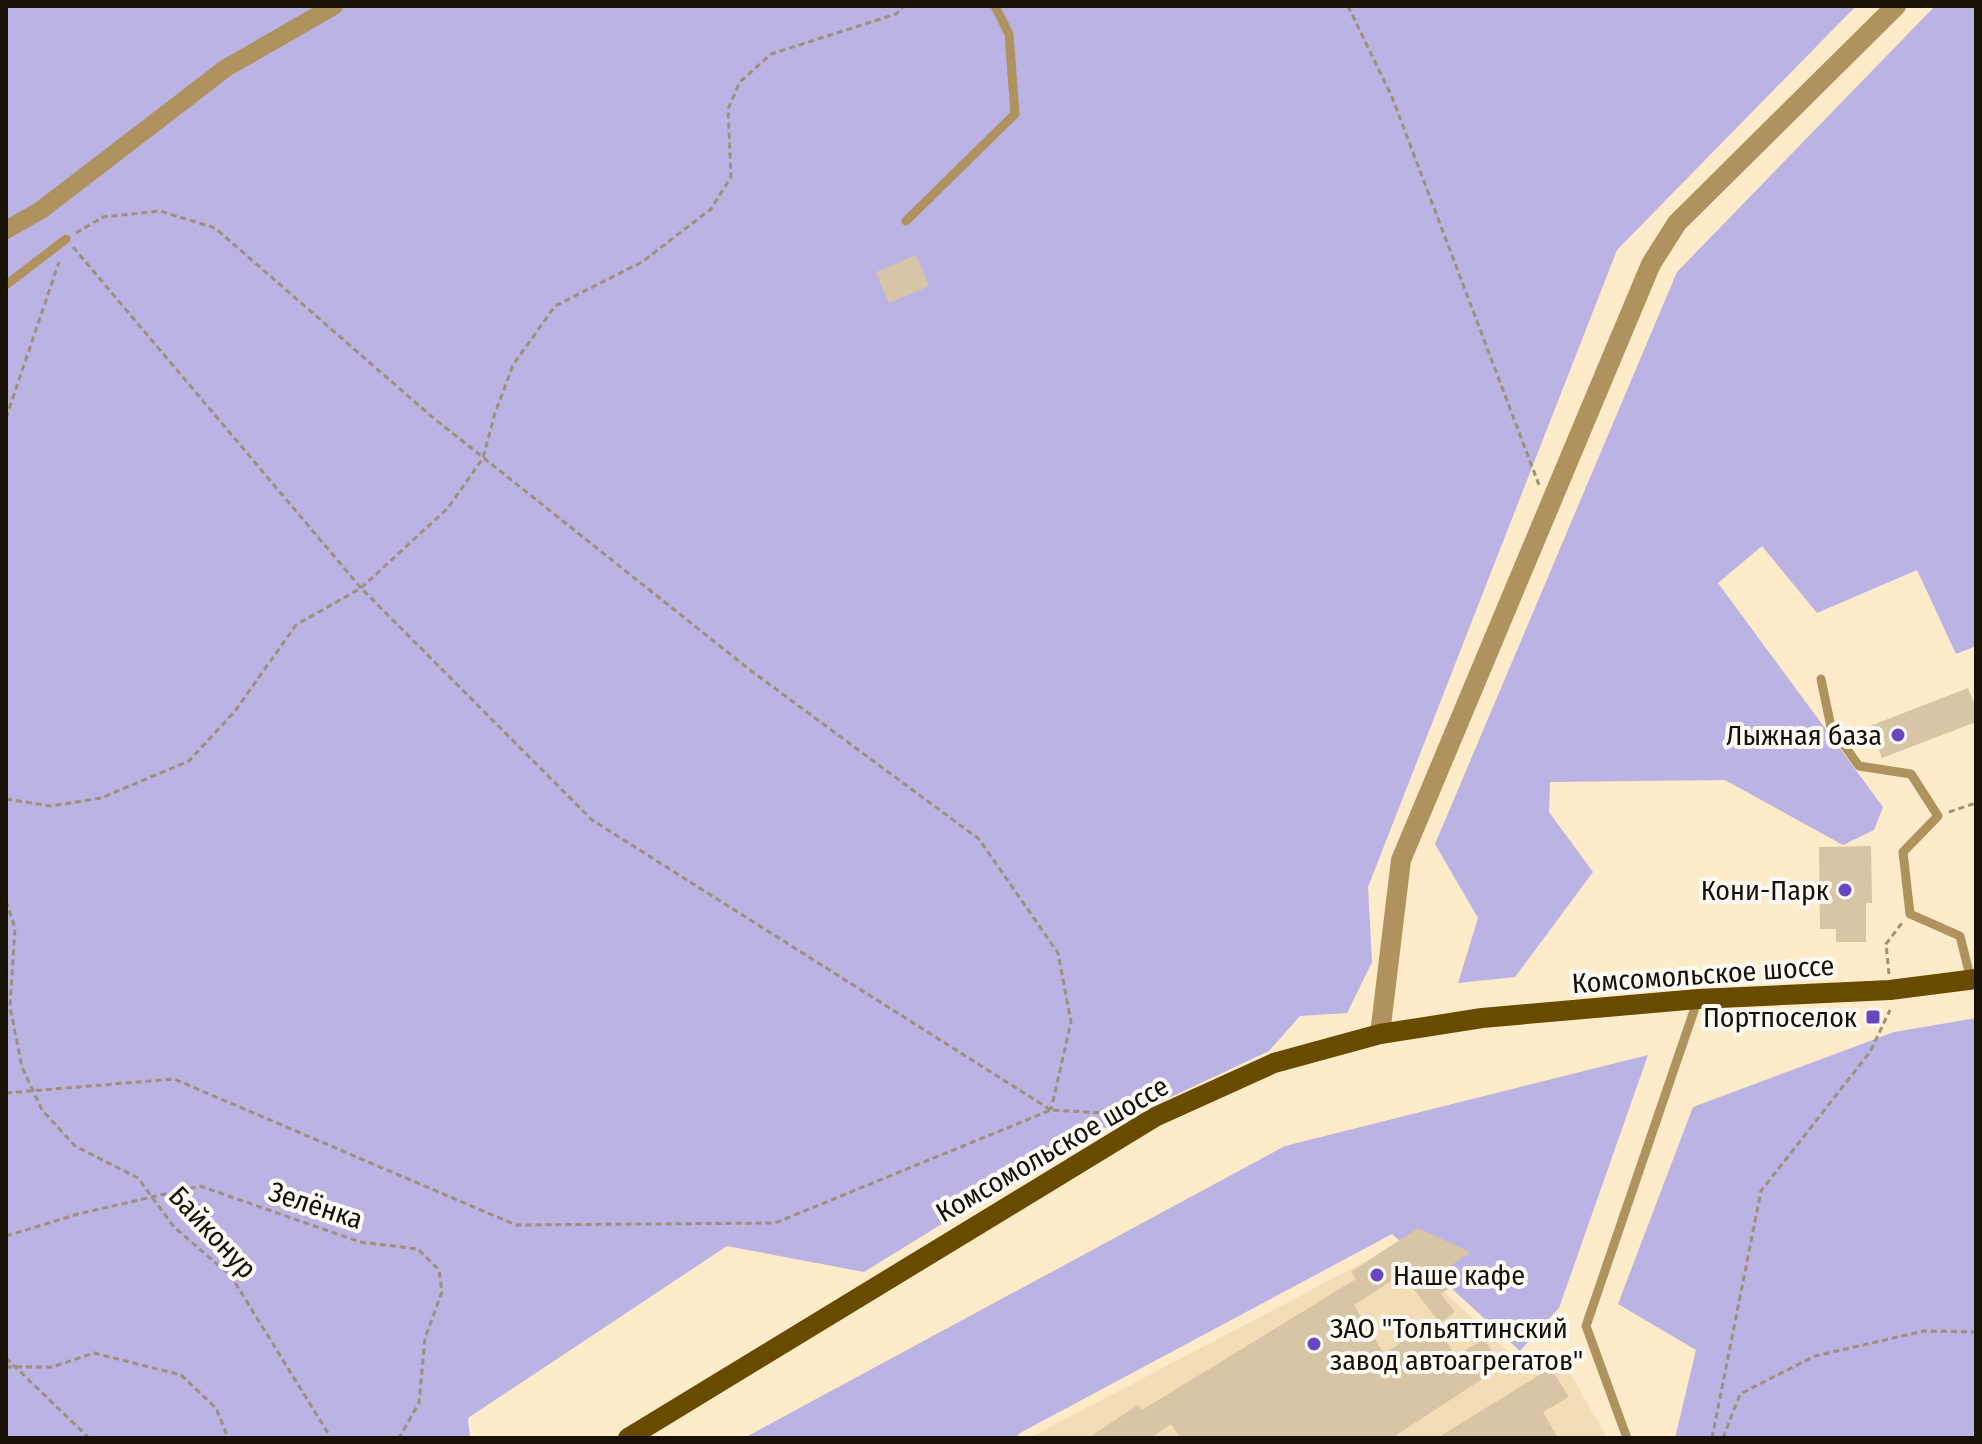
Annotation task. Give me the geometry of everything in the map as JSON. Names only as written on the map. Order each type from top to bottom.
[{"type":"main road","name":"Комсомольское шоссе","points":[[628,1438],[1155,1117],[1274,1063],[1380,1034],[1482,1018],[1698,999],[1890,990],[1974,980]]},
{"type":"street","points":[[6,230],[41,210],[226,68],[334,6]]},
{"type":"street","points":[[1380,1034],[1401,860],[1651,264],[1677,223],[1896,6]]},
{"type":"lane","points":[[906,221],[1015,114],[1009,34],[995,6]]},
{"type":"lane","points":[[6,285],[66,239]]},
{"type":"lane","points":[[1821,679],[1831,727],[1859,766],[1911,774],[1938,816],[1903,852],[1910,914],[1960,936],[1974,980]]},
{"type":"lane","points":[[1627,1438],[1586,1326],[1698,999]]},
{"type":"path","points":[[6,799],[51,806],[101,798],[189,761],[235,711],[296,625],[361,588],[448,508],[483,458],[513,365],[555,306],[642,262],[711,209],[731,177],[728,109],[740,82],[771,54],[896,14],[904,6]]},
{"type":"path","points":[[1348,6],[1392,97],[1548,509]]},
{"type":"path","points":[[6,418],[66,239],[103,217],[160,211],[215,228],[483,458],[750,670],[979,839],[1058,953],[1071,1022],[1051,1110]]},
{"type":"path","points":[[66,239],[361,588],[592,820],[1051,1110]]},
{"type":"path","points":[[1938,816],[1976,803]]},
{"type":"path","name":"Байконур","points":[[6,901],[15,928],[10,1007],[22,1067],[42,1110],[75,1146],[138,1178],[174,1227],[231,1276],[331,1438]]},
{"type":"path","points":[[1712,1438],[1761,1191],[1870,1052],[1879,1030]]},
{"type":"path","points":[[6,1093],[174,1079],[516,1225],[775,1223],[1051,1110],[1125,1115]]},
{"type":"path","name":"Зелёнка","points":[[6,1236],[78,1214],[200,1186],[360,1242],[418,1249],[439,1270],[442,1292],[425,1338],[419,1403],[399,1438]]},
{"type":"path","points":[[1723,1438],[1740,1394],[1815,1356],[1924,1331],[1976,1332]]},
{"type":"path","points":[[6,1367],[52,1367],[94,1353],[181,1375],[216,1408],[228,1438]]},
{"type":"path","points":[[6,1358],[89,1438]]},
{"type":"shaded area","points":[[6,6],[1856,6],[1617,250],[1368,887],[1372,962],[1347,1013],[1300,1016],[1269,1051],[1073,1143],[864,1272],[727,1246],[468,1418],[470,1438],[6,1438]]},
{"type":"shaded area","points":[[1935,6],[1976,6],[1976,646],[1956,654],[1917,570],[1817,613],[1762,546],[1718,583],[1883,807],[1874,830],[1843,845],[1725,780],[1550,782],[1549,812],[1593,872],[1515,977],[1458,983],[1478,918],[1435,844],[1677,272]]},
{"type":"shaded area","points":[[1976,1018],[1976,1438],[1675,1438],[1696,1350],[1618,1304],[1693,1107],[1894,1032]]},
{"type":"shaded area","points":[[1648,1055],[1559,1308],[1520,1351],[1392,1234],[1020,1433],[1016,1438],[744,1438],[1285,1146]]},
{"type":"shaded area","points":[[1395,1246],[1523,1365],[1562,1359],[1607,1438],[1029,1438]]},
{"type":"building","points":[[916,255],[929,286],[889,303],[876,272]]},
{"type":"building","points":[[1968,688],[1976,708],[1976,722],[1882,758],[1870,726]]},
{"type":"building","name":"Кони-Парк","points":[[1871,846],[1872,903],[1866,903],[1866,942],[1836,942],[1836,929],[1820,929],[1819,847]]},
{"type":"building","name":"ЗАО \"Тольяттинский завод автоагрегатов\"","points":[[1418,1228],[1470,1252],[1449,1267],[1460,1281],[1441,1294],[1455,1312],[1440,1323],[1402,1274],[1354,1305],[1384,1354],[1433,1321],[1456,1356],[1484,1339],[1502,1366],[1392,1438],[1180,1438],[1171,1424],[1151,1438],[1088,1438],[1138,1405],[1142,1410],[1356,1279],[1351,1272]]},
{"type":"building","name":"ЗАО \"Тольяттинский завод автоагрегатов\"","points":[[1551,1368],[1569,1397],[1543,1412],[1558,1438],[1437,1438]]},
{"type":"place","name":"Лыжная база","points":[[1898,735]]},
{"type":"place","name":"Кони-Парк","points":[[1845,890]]},
{"type":"place","name":"Портпоселок","points":[[1873,1017]]},
{"type":"place","name":"Наше кафе","points":[[1377,1275]]},
{"type":"place","name":"ЗАО \"Тольяттинский завод автоагрегатов\"","points":[[1314,1344]]}]
